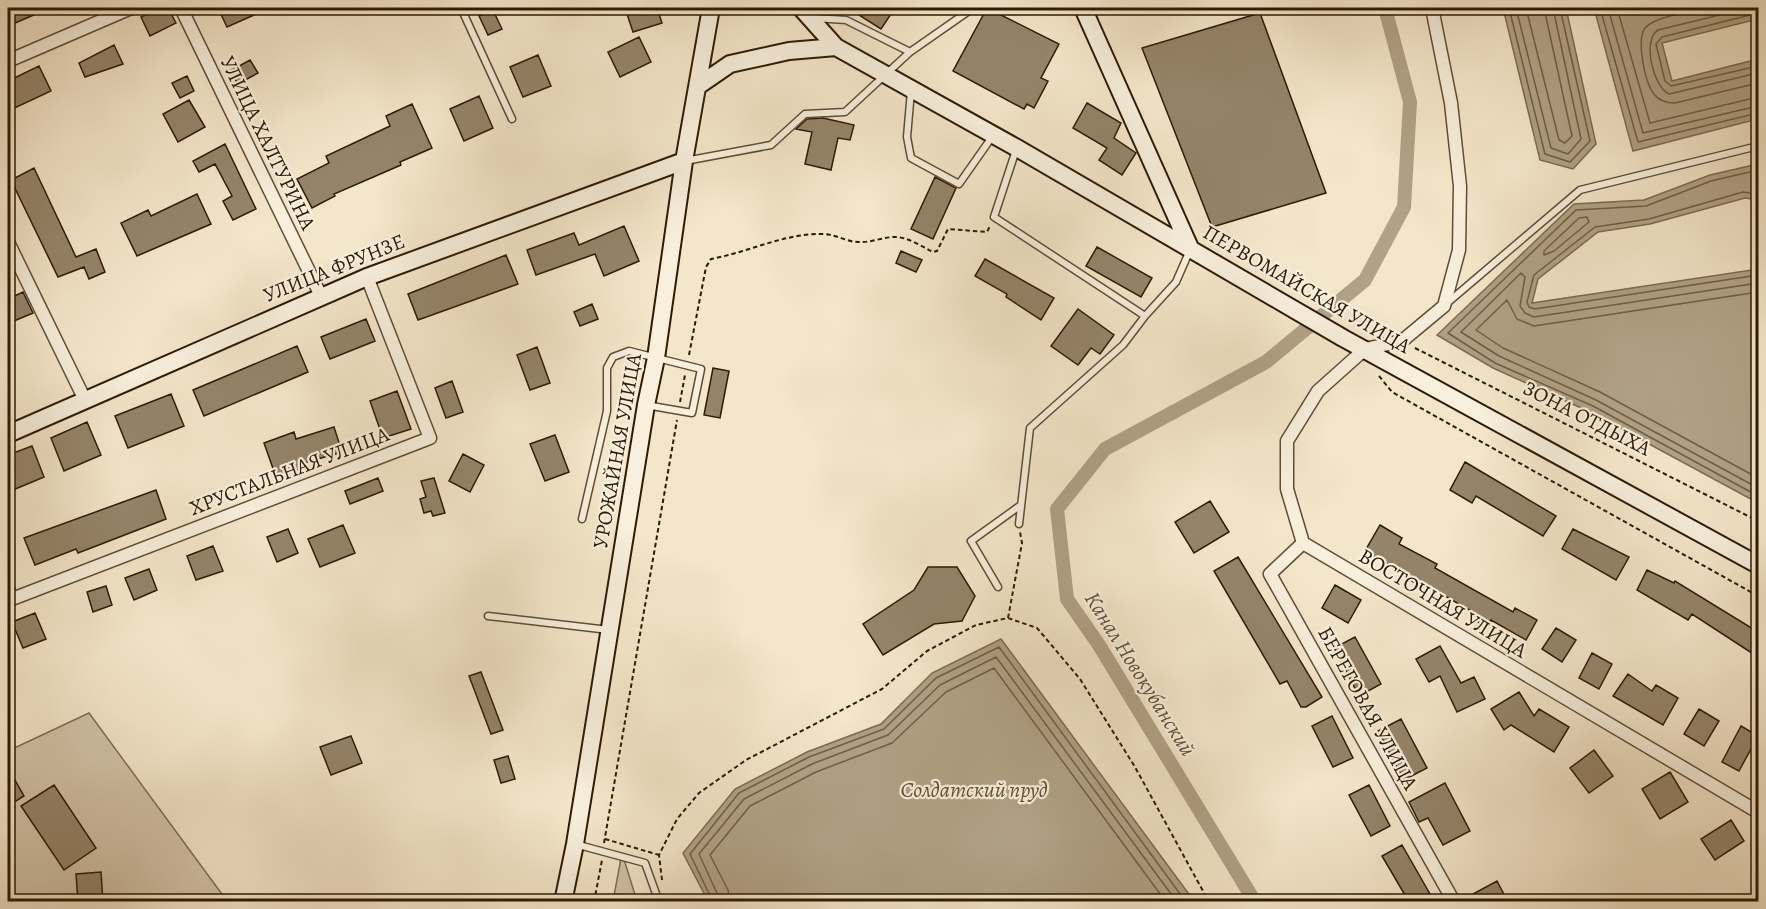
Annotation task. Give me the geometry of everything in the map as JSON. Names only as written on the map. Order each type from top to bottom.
[{"type":"main road","name":"УРОЖАЙНАЯ УЛИЦА","points":[[563,902],[575,844],[646,405],[656,358],[684,161],[711,8]]},
{"type":"main road","points":[[1083,8],[1191,250]]},
{"type":"main road","name":"ПЕРВОМАЙСКАЯ УЛИЦА","points":[[806,13],[836,47],[1017,148],[1344,338],[1758,565]]},
{"type":"main road","points":[[698,86],[730,64],[789,51],[836,47]]},
{"type":"main road","name":"УЛИЦА ФРУНЗЕ","points":[[8,434],[321,296],[684,161]]},
{"type":"street","points":[[8,62],[131,8]]},
{"type":"street","name":"УЛИЦА ХАЛТУРИНА","points":[[181,8],[321,296]]},
{"type":"street","points":[[1303,543],[1287,489],[1287,441],[1318,392],[1365,349],[1402,341],[1444,306],[1460,250],[1460,186],[1451,103],[1432,8]]},
{"type":"street","points":[[8,242],[85,400]]},
{"type":"street","name":"ХРУСТАЛЬНАЯ УЛИЦА","points":[[8,589],[12,599],[430,438],[367,278]]},
{"type":"street","name":"ВОСТОЧНАЯ УЛИЦА","points":[[1303,543],[1758,812]]},
{"type":"street","name":"БЕРЕГОВАЯ УЛИЦА","points":[[1303,543],[1270,574],[1455,902]]},
{"type":"lane","points":[[460,8],[512,119]]},
{"type":"lane","points":[[684,161],[771,146],[805,114],[845,112],[910,52],[973,8]]},
{"type":"lane","points":[[806,13],[846,20],[910,52]]},
{"type":"lane","points":[[911,88],[907,136],[911,158],[959,184],[994,135]]},
{"type":"lane","points":[[1444,306],[1580,190],[1758,146]]},
{"type":"lane","points":[[1017,148],[994,217],[1145,316]]},
{"type":"lane","points":[[1019,524],[1030,428],[1123,345],[1145,316],[1176,282],[1191,250]]},
{"type":"lane","points":[[582,519],[607,411],[607,369],[613,357],[628,351],[700,369],[692,413],[646,405]]},
{"type":"lane","points":[[998,586],[971,541],[1021,505]]},
{"type":"lane","points":[[488,616],[610,631]]},
{"type":"lane","points":[[575,844],[645,863],[659,902]]},
{"type":"path","points":[[594,902],[706,267],[711,259],[749,251],[783,238],[822,234],[842,236],[857,242],[905,238],[933,252],[937,251],[948,229],[987,232],[994,217]]},
{"type":"path","name":"ЗОНА ОТДЫХА","points":[[1402,341],[1758,521]]},
{"type":"path","points":[[1377,374],[1392,392],[1758,596]]},
{"type":"path","points":[[1008,618],[1022,543],[1019,524]]},
{"type":"path","points":[[664,890],[659,855],[677,819],[699,793],[746,760],[882,689],[927,651],[976,625],[1008,618],[1037,628],[1080,679],[1135,767],[1209,902]]},
{"type":"path","points":[[605,839],[659,855]]},
{"type":"shaded area","points":[[89,713],[227,901],[8,901],[8,751]]},
{"type":"shaded area","points":[[622,853],[637,901],[613,901]]},
{"type":"water","points":[[1503,8],[1566,8],[1596,144],[1573,169],[1540,160]]},
{"type":"water","points":[[1594,8],[1758,8],[1758,19],[1662,43],[1672,81],[1758,59],[1758,119],[1633,151]]},
{"type":"water","points":[[1758,164],[1758,200],[1745,198],[1650,224],[1598,232],[1538,279],[1532,303],[1758,269],[1758,503],[1590,412],[1493,368],[1437,335],[1574,204],[1644,200],[1710,175]]},
{"type":"water","name":"Солдатский пруд","points":[[1001,639],[1194,901],[708,901],[683,853],[735,789],[807,752],[881,724],[932,673]]},
{"type":"building","points":[[8,8],[50,8],[8,26]]},
{"type":"building","points":[[160,8],[168,8],[176,23],[150,36],[141,17]]},
{"type":"building","points":[[218,8],[270,8],[227,27]]},
{"type":"building","points":[[625,8],[657,8],[662,23],[633,32]]},
{"type":"building","points":[[864,8],[895,8],[881,29],[859,15]]},
{"type":"building","points":[[987,8],[1059,44],[1041,78],[1048,81],[1034,108],[1027,104],[1024,109],[953,71]]},
{"type":"building","points":[[493,10],[502,29],[488,35],[479,16]]},
{"type":"building","points":[[1260,13],[1326,193],[1212,227],[1142,48]]},
{"type":"building","points":[[639,37],[651,62],[620,77],[608,52]]},
{"type":"building","points":[[114,45],[123,64],[85,77],[79,63]]},
{"type":"building","points":[[538,55],[551,86],[523,97],[510,67]]},
{"type":"building","points":[[250,60],[258,73],[238,84],[230,71]]},
{"type":"building","points":[[39,66],[51,91],[8,111],[8,81]]},
{"type":"building","points":[[187,76],[194,91],[180,98],[172,83]]},
{"type":"building","points":[[479,96],[493,128],[464,141],[450,109]]},
{"type":"building","points":[[189,100],[205,127],[178,142],[163,114]]},
{"type":"building","points":[[1087,103],[1121,123],[1114,138],[1136,153],[1122,175],[1099,160],[1107,148],[1073,128]]},
{"type":"building","points":[[412,104],[432,148],[400,162],[401,165],[334,194],[335,196],[312,208],[297,179],[329,163],[326,156],[390,126],[386,116]]},
{"type":"building","points":[[823,118],[854,125],[850,140],[838,138],[831,170],[805,164],[812,132],[796,129],[807,119]]},
{"type":"building","points":[[225,144],[256,209],[233,220],[223,201],[232,196],[215,164],[199,172],[193,161]]},
{"type":"building","points":[[34,168],[76,257],[96,249],[105,272],[89,279],[84,267],[58,277],[11,180]]},
{"type":"building","points":[[935,177],[956,188],[933,239],[911,229]]},
{"type":"building","points":[[197,194],[211,224],[137,256],[121,223],[148,210],[151,216]]},
{"type":"building","points":[[624,226],[639,261],[604,276],[595,254],[536,275],[527,250],[574,233],[579,245]]},
{"type":"building","points":[[1097,247],[1152,278],[1141,297],[1086,266]]},
{"type":"building","points":[[901,251],[922,260],[916,272],[896,263]]},
{"type":"building","points":[[506,255],[518,284],[418,320],[408,294]]},
{"type":"building","points":[[985,259],[1054,298],[1041,320],[1006,297],[1007,294],[975,276]]},
{"type":"building","points":[[23,292],[33,313],[14,321],[8,299]]},
{"type":"building","points":[[592,304],[598,319],[580,326],[574,312]]},
{"type":"building","points":[[1078,309],[1114,335],[1100,354],[1091,348],[1078,365],[1051,346]]},
{"type":"building","points":[[366,319],[375,341],[330,359],[321,337]]},
{"type":"building","points":[[297,346],[308,372],[204,416],[193,390]]},
{"type":"building","points":[[537,347],[550,383],[530,390],[517,355]]},
{"type":"building","points":[[713,368],[729,371],[720,418],[704,415]]},
{"type":"building","points":[[452,381],[463,412],[446,418],[435,388]]},
{"type":"building","points":[[397,391],[411,429],[383,438],[370,401]]},
{"type":"building","points":[[171,394],[184,426],[128,448],[115,416]]},
{"type":"building","points":[[87,422],[101,455],[64,471],[51,438]]},
{"type":"building","points":[[334,427],[342,452],[304,463],[306,467],[276,477],[264,443],[294,432],[296,439]]},
{"type":"building","points":[[555,435],[569,472],[545,481],[530,444]]},
{"type":"building","points":[[32,446],[44,477],[8,492],[8,455]]},
{"type":"building","points":[[463,454],[484,465],[470,492],[449,481]]},
{"type":"building","points":[[1465,462],[1556,516],[1543,536],[1476,496],[1472,503],[1450,490]]},
{"type":"building","points":[[378,478],[383,491],[350,504],[345,491]]},
{"type":"building","points":[[434,478],[445,513],[433,516],[431,511],[424,513],[420,499],[426,497],[421,481]]},
{"type":"building","points":[[156,490],[166,519],[78,553],[76,549],[35,565],[24,538]]},
{"type":"building","points":[[1210,501],[1229,532],[1194,553],[1175,522]]},
{"type":"building","points":[[343,525],[355,553],[320,567],[308,539]]},
{"type":"building","points":[[1380,525],[1402,538],[1399,544],[1437,564],[1435,568],[1513,612],[1515,608],[1537,620],[1526,640],[1491,620],[1486,627],[1470,617],[1473,612],[1426,585],[1425,588],[1402,576],[1404,574],[1365,551]]},
{"type":"building","points":[[288,529],[298,553],[277,562],[267,537]]},
{"type":"building","points":[[1573,529],[1629,557],[1616,580],[1562,549]]},
{"type":"building","points":[[213,546],[223,571],[196,580],[187,556]]},
{"type":"building","points":[[1238,557],[1322,697],[1306,707],[1301,707],[1287,681],[1280,684],[1214,571]]},
{"type":"building","points":[[928,567],[957,567],[975,596],[962,621],[934,624],[883,655],[863,624],[914,590]]},
{"type":"building","points":[[149,569],[157,590],[134,600],[125,578]]},
{"type":"building","points":[[1647,570],[1674,583],[1675,581],[1758,632],[1758,657],[1692,614],[1688,620],[1637,590]]},
{"type":"building","points":[[1335,585],[1361,600],[1348,623],[1322,608]]},
{"type":"building","points":[[106,586],[112,605],[93,612],[87,592]]},
{"type":"building","points":[[35,613],[46,639],[23,648],[12,622]]},
{"type":"building","points":[[1556,628],[1576,640],[1562,662],[1542,649]]},
{"type":"building","points":[[1355,637],[1381,684],[1359,696],[1334,648]]},
{"type":"building","points":[[1440,646],[1461,683],[1474,677],[1485,699],[1457,712],[1440,676],[1429,682],[1416,659]]},
{"type":"building","points":[[1592,653],[1612,664],[1599,689],[1579,678]]},
{"type":"building","points":[[481,672],[503,730],[491,734],[469,676]]},
{"type":"building","points":[[1628,674],[1652,691],[1656,685],[1678,698],[1663,725],[1613,696]]},
{"type":"building","points":[[1519,692],[1534,716],[1539,709],[1569,727],[1554,752],[1511,725],[1504,730],[1491,709]]},
{"type":"building","points":[[1699,709],[1719,721],[1704,746],[1684,734]]},
{"type":"building","points":[[1332,716],[1353,758],[1333,767],[1312,726]]},
{"type":"building","points":[[1401,719],[1427,768],[1404,780],[1378,731]]},
{"type":"building","points":[[1741,726],[1758,736],[1739,771],[1722,762]]},
{"type":"building","points":[[351,736],[362,763],[331,775],[320,747]]},
{"type":"building","points":[[1594,750],[1613,776],[1589,793],[1570,768]]},
{"type":"building","points":[[508,756],[515,779],[501,783],[494,760]]},
{"type":"building","points":[[8,768],[24,796],[8,806]]},
{"type":"building","points":[[1670,772],[1688,802],[1660,819],[1642,789]]},
{"type":"building","points":[[1445,783],[1470,831],[1443,845],[1428,818],[1419,822],[1409,802]]},
{"type":"building","points":[[54,785],[96,848],[64,870],[21,806]]},
{"type":"building","points":[[1369,785],[1390,826],[1371,836],[1349,795]]},
{"type":"building","points":[[1731,820],[1744,841],[1715,860],[1701,839]]},
{"type":"building","points":[[1402,845],[1430,894],[1418,902],[1409,902],[1382,856]]},
{"type":"building","points":[[101,872],[103,902],[78,902],[76,874]]},
{"type":"building","points":[[1497,881],[1508,902],[1462,902],[1462,900]]},
{"type":"waterway","name":"Канал Новокубанский","points":[[1255,902],[1099,645],[1067,599],[1057,509],[1105,449],[1266,362],[1365,280],[1404,207],[1410,102],[1385,8]]}]
